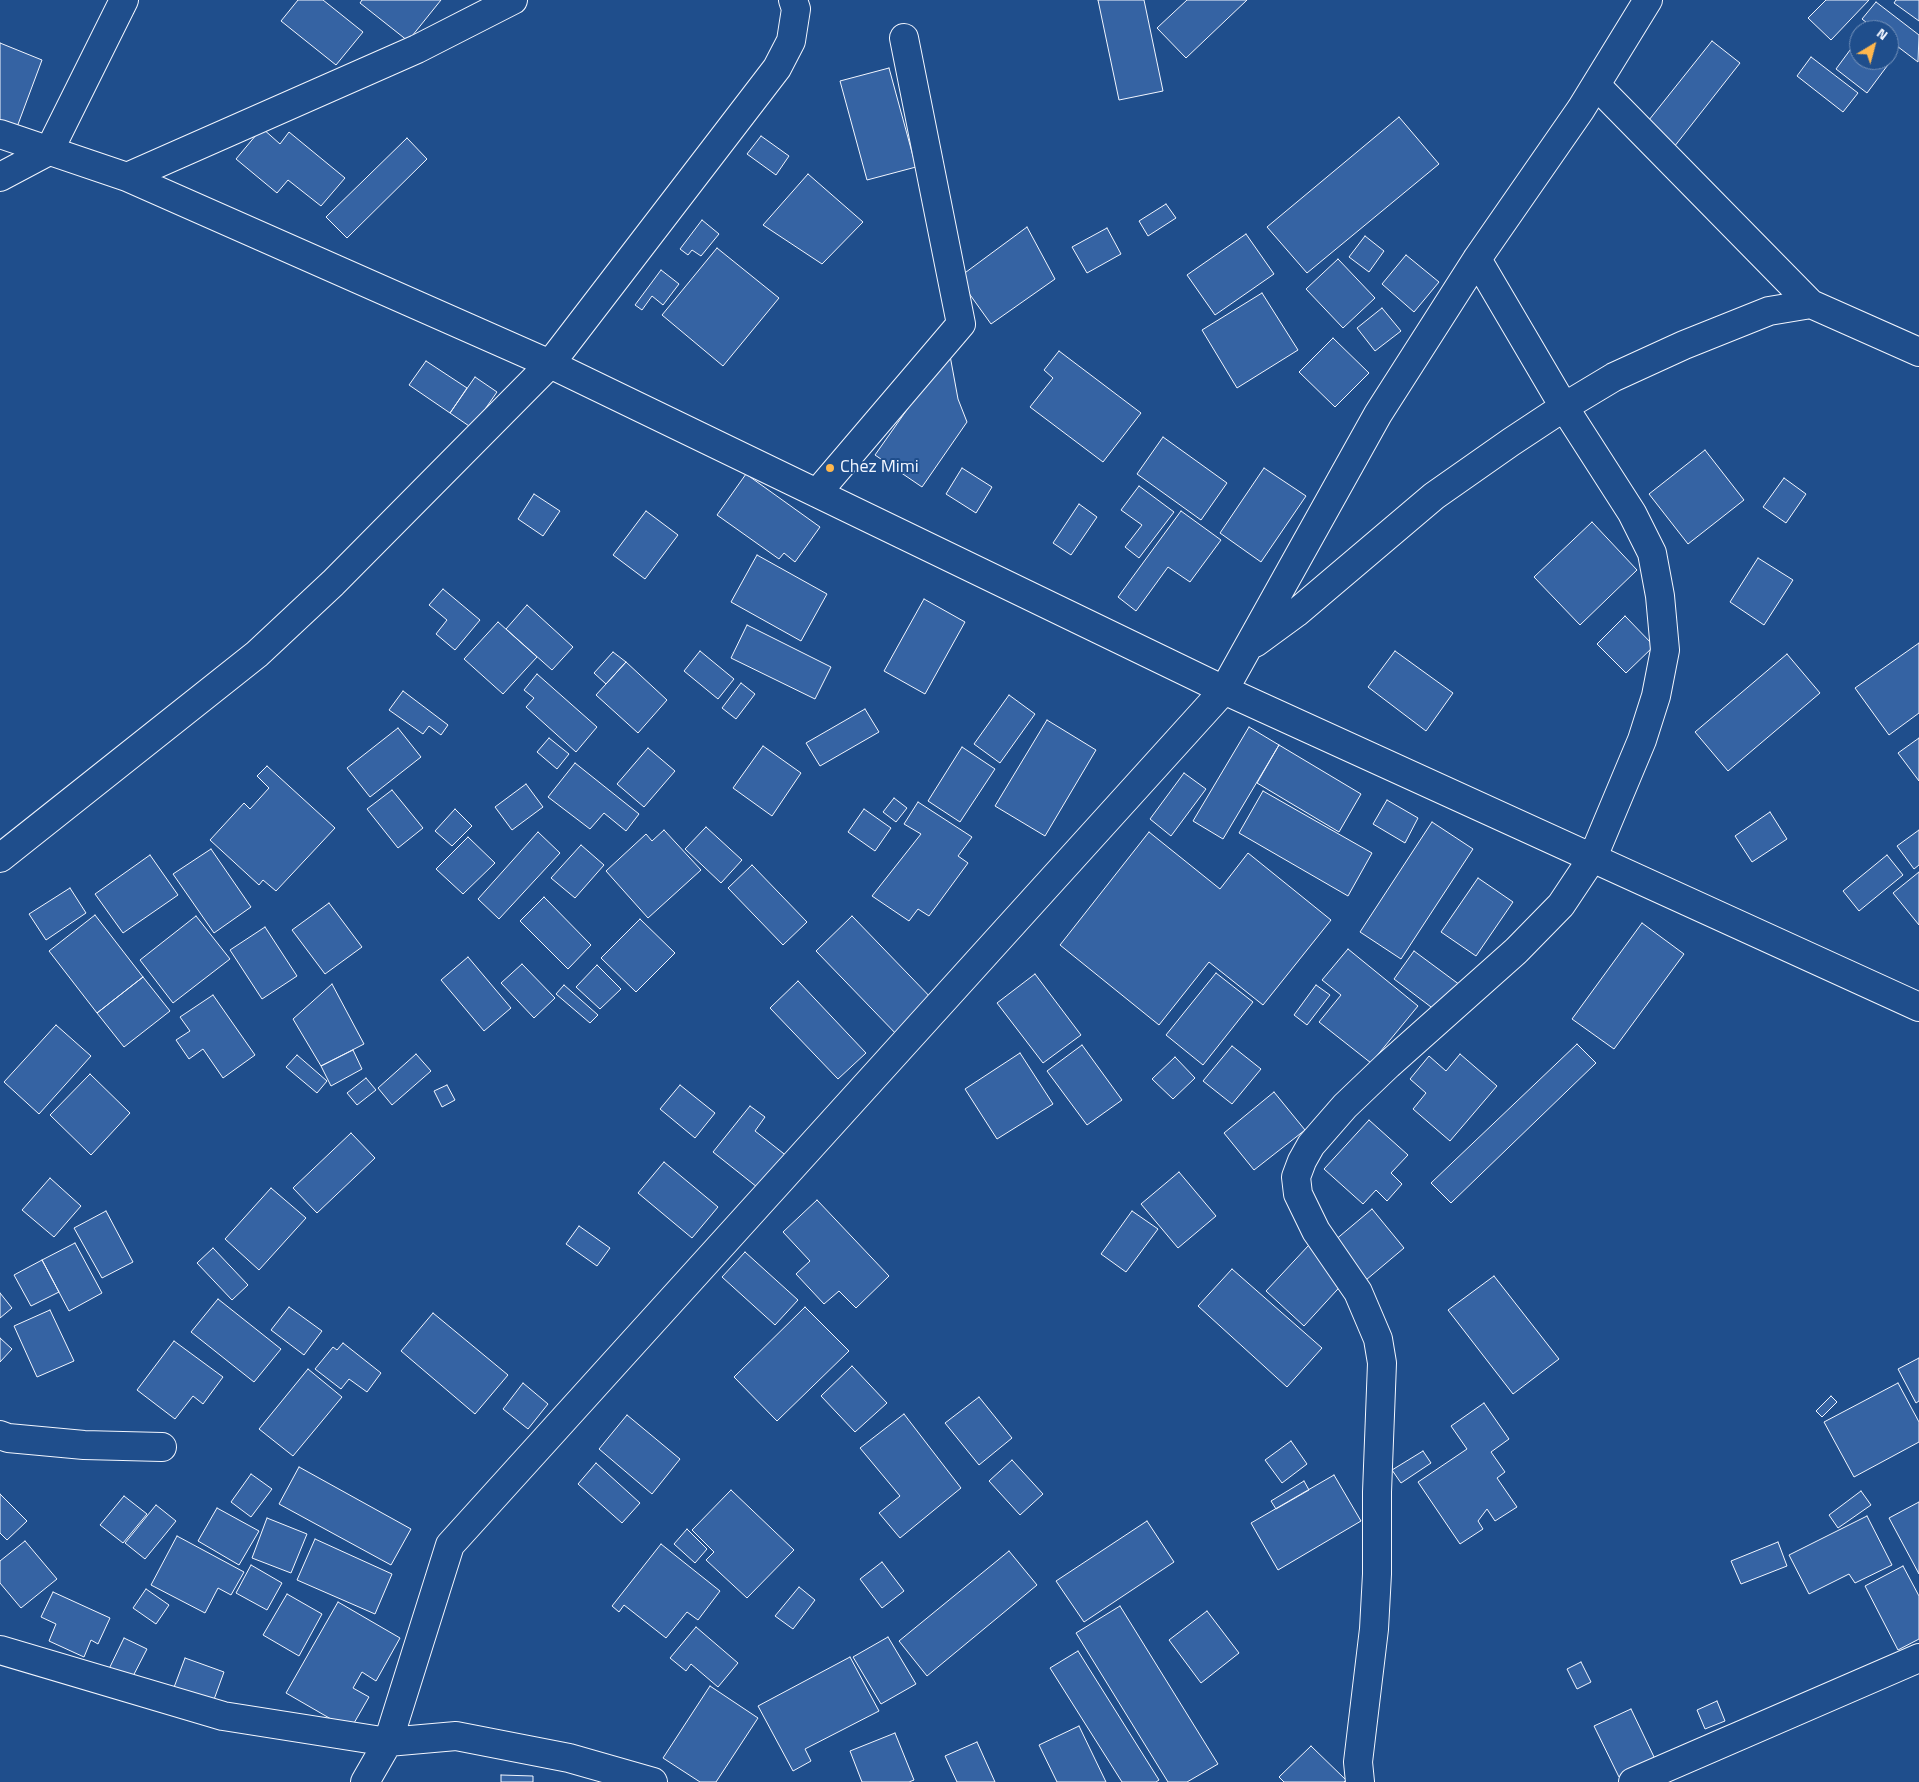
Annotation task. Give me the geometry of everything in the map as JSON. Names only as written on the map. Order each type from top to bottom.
[{"type":"street","points":[[0,177],[49,150],[124,0]]},
{"type":"street","points":[[127,177],[416,49],[513,0]]},
{"type":"street","points":[[0,858],[257,654],[333,583],[550,364],[777,68],[791,41],[796,9],[793,0]]},
{"type":"street","points":[[365,1782],[388,1742],[450,1545],[1224,690],[1378,414],[1477,259],[1581,109],[1648,0]]},
{"type":"street","points":[[816,493],[961,324],[904,38]]},
{"type":"street","points":[[1596,84],[1811,304],[1919,352]]},
{"type":"street","points":[[0,134],[127,177],[550,364],[1224,690],[1919,1007]]},
{"type":"street","points":[[1360,1782],[1358,1762],[1374,1620],[1377,1574],[1377,1492],[1382,1363],[1378,1339],[1358,1292],[1316,1231],[1298,1194],[1296,1177],[1311,1145],[1345,1106],[1516,951],[1561,904],[1593,857],[1642,740],[1656,696],[1665,650],[1660,596],[1652,553],[1632,513],[1564,407],[1477,259]]},
{"type":"street","points":[[1247,649],[1296,613],[1434,496],[1564,407],[1614,378],[1684,345],[1769,311],[1811,304]]},
{"type":"street","points":[[0,1436],[84,1445],[162,1446]]},
{"type":"street","points":[[0,1650],[223,1716],[388,1742],[456,1736],[569,1758],[639,1780]]},
{"type":"street","points":[[1633,1782],[1919,1658]]},
{"type":"building","points":[[298,0],[323,0],[363,32],[336,65],[281,21]]},
{"type":"building","points":[[362,0],[441,0],[408,41],[360,3]]},
{"type":"building","points":[[1098,0],[1144,0],[1163,91],[1119,100]]},
{"type":"building","points":[[1187,0],[1247,0],[1186,58],[1157,28]]},
{"type":"building","points":[[1826,0],[1869,0],[1831,40],[1808,18]]},
{"type":"building","points":[[1896,0],[1919,0],[1919,21],[1894,3]]},
{"type":"building","points":[[1876,2],[1919,35],[1918,62],[1899,48],[1899,20],[1862,19]]},
{"type":"building","points":[[1712,41],[1740,63],[1674,147],[1645,125]]},
{"type":"building","points":[[0,43],[42,60],[17,127],[0,120]]},
{"type":"building","points":[[1849,51],[1849,70],[1884,70],[1867,93],[1836,69]]},
{"type":"building","points":[[1811,57],[1858,93],[1843,112],[1797,76]]},
{"type":"building","points":[[889,68],[916,167],[867,180],[840,81]]},
{"type":"building","points":[[1399,117],[1439,164],[1307,273],[1267,227]]},
{"type":"building","points":[[262,128],[280,144],[289,132],[345,178],[321,206],[288,180],[277,193],[236,159]]},
{"type":"building","points":[[761,136],[789,156],[776,175],[747,154]]},
{"type":"building","points":[[407,138],[427,159],[347,238],[326,217]]},
{"type":"building","points":[[808,174],[863,222],[822,264],[763,225]]},
{"type":"building","points":[[1166,204],[1176,218],[1148,236],[1139,221]]},
{"type":"building","points":[[702,220],[719,234],[701,256],[692,250],[688,255],[680,249]]},
{"type":"building","points":[[1027,227],[1055,279],[991,324],[958,278]]},
{"type":"building","points":[[1107,228],[1121,254],[1087,273],[1072,247]]},
{"type":"building","points":[[1246,234],[1274,274],[1215,315],[1187,275]]},
{"type":"building","points":[[1365,236],[1384,251],[1369,272],[1349,257]]},
{"type":"building","points":[[717,248],[779,298],[723,366],[662,315]]},
{"type":"building","points":[[1406,255],[1439,282],[1414,312],[1382,284]]},
{"type":"building","points":[[1338,259],[1375,298],[1343,328],[1306,289]]},
{"type":"building","points":[[661,270],[679,284],[663,305],[652,296],[642,310],[635,305]]},
{"type":"building","points":[[1262,293],[1298,350],[1237,388],[1202,330]]},
{"type":"building","points":[[1382,308],[1401,331],[1375,351],[1357,328]]},
{"type":"building","points":[[1333,338],[1369,373],[1335,407],[1299,372]]},
{"type":"building","points":[[949,350],[958,399],[967,422],[922,487],[875,455]]},
{"type":"building","points":[[1059,351],[1141,413],[1103,462],[1030,407],[1053,378],[1044,370]]},
{"type":"building","points":[[426,361],[467,388],[450,413],[409,385]]},
{"type":"building","points":[[475,377],[497,392],[472,428],[450,413]]},
{"type":"building","points":[[1163,437],[1227,483],[1201,520],[1137,474]]},
{"type":"building","points":[[1705,450],[1744,500],[1688,544],[1649,494]]},
{"type":"building","points":[[962,468],[992,487],[976,513],[946,494]]},
{"type":"building","points":[[1264,468],[1306,496],[1261,562],[1220,533]]},
{"type":"building","points":[[746,474],[820,527],[795,562],[784,553],[779,559],[717,515]]},
{"type":"building","points":[[1784,478],[1806,494],[1786,523],[1763,507]]},
{"type":"building","points":[[1139,486],[1174,512],[1139,558],[1125,547],[1142,525],[1121,510]]},
{"type":"building","points":[[534,494],[560,511],[543,536],[518,519]]},
{"type":"building","points":[[1079,504],[1097,517],[1071,555],[1053,543]]},
{"type":"building","points":[[646,511],[678,535],[645,579],[613,555]]},
{"type":"building","points":[[1181,511],[1221,540],[1190,582],[1168,567],[1136,611],[1118,597]]},
{"type":"building","points":[[1592,522],[1637,570],[1580,625],[1534,577]]},
{"type":"building","points":[[757,555],[827,594],[801,641],[731,602]]},
{"type":"building","points":[[1758,558],[1793,580],[1764,625],[1730,602]]},
{"type":"building","points":[[443,589],[480,620],[455,650],[436,634],[447,620],[429,605]]},
{"type":"building","points":[[924,599],[965,622],[925,694],[884,671]]},
{"type":"building","points":[[527,605],[573,647],[552,670],[506,629]]},
{"type":"building","points":[[1625,616],[1654,646],[1626,673],[1597,644]]},
{"type":"building","points":[[498,622],[537,657],[503,694],[464,659]]},
{"type":"building","points":[[747,625],[831,667],[815,699],[731,658]]},
{"type":"building","points":[[1919,643],[1919,713],[1889,735],[1855,688]]},
{"type":"building","points":[[700,651],[734,679],[718,699],[684,671]]},
{"type":"building","points":[[1395,651],[1453,693],[1426,731],[1368,687]]},
{"type":"building","points":[[613,652],[626,662],[606,684],[594,673]]},
{"type":"building","points":[[1787,654],[1820,693],[1728,771],[1695,732]]},
{"type":"building","points":[[626,662],[667,700],[638,733],[596,695]]},
{"type":"building","points":[[537,674],[597,727],[576,752],[526,707],[534,698],[524,690]]},
{"type":"building","points":[[741,683],[755,694],[736,719],[722,708]]},
{"type":"building","points":[[403,691],[448,725],[441,735],[429,726],[423,734],[389,710]]},
{"type":"building","points":[[1009,695],[1035,714],[1000,763],[974,744]]},
{"type":"building","points":[[865,709],[879,732],[820,766],[806,743]]},
{"type":"building","points":[[1047,720],[1096,750],[1045,836],[995,806]]},
{"type":"building","points":[[1249,727],[1279,745],[1223,839],[1193,821]]},
{"type":"building","points":[[398,728],[421,757],[370,797],[347,768]]},
{"type":"building","points":[[549,738],[569,754],[557,769],[537,752]]},
{"type":"building","points":[[1919,738],[1919,781],[1898,753]]},
{"type":"building","points":[[1279,745],[1361,794],[1339,832],[1257,783]]},
{"type":"building","points":[[763,746],[801,773],[772,816],[733,788]]},
{"type":"building","points":[[962,747],[995,769],[960,822],[928,801]]},
{"type":"building","points":[[648,748],[675,771],[644,807],[617,784]]},
{"type":"building","points":[[575,763],[639,814],[626,831],[604,813],[590,829],[548,797]]},
{"type":"building","points":[[267,766],[335,828],[276,891],[263,880],[259,885],[210,840],[244,803],[250,809],[269,788],[257,776]]},
{"type":"building","points":[[1184,773],[1206,789],[1171,836],[1150,819]]},
{"type":"building","points":[[526,784],[543,807],[512,830],[495,807]]},
{"type":"building","points":[[392,790],[423,828],[398,848],[367,809]]},
{"type":"building","points":[[1263,791],[1372,853],[1348,896],[1239,833]]},
{"type":"building","points":[[894,798],[907,808],[896,822],[883,812]]},
{"type":"building","points":[[1387,800],[1418,818],[1405,843],[1373,824]]},
{"type":"building","points":[[918,802],[972,837],[958,856],[968,863],[929,916],[918,909],[909,921],[872,896],[921,834],[904,824]]},
{"type":"building","points":[[455,809],[472,826],[452,846],[435,831]]},
{"type":"building","points":[[864,809],[891,828],[875,851],[848,832]]},
{"type":"building","points":[[1770,812],[1787,839],[1752,862],[1735,836]]},
{"type":"building","points":[[1432,822],[1473,849],[1401,959],[1360,932]]},
{"type":"building","points":[[706,827],[742,860],[721,883],[685,849]]},
{"type":"building","points":[[664,830],[701,870],[648,918],[606,871],[646,834],[652,841]]},
{"type":"building","points":[[1919,830],[1919,865],[1914,869],[1897,846]]},
{"type":"building","points":[[538,832],[560,853],[499,919],[478,899]]},
{"type":"building","points":[[1149,832],[1220,889],[1248,853],[1331,920],[1263,1005],[1209,962],[1159,1025],[1060,945]]},
{"type":"building","points":[[468,837],[495,863],[463,894],[436,869]]},
{"type":"building","points":[[581,845],[604,865],[575,898],[551,878]]},
{"type":"building","points":[[211,849],[251,907],[214,933],[173,874]]},
{"type":"building","points":[[150,855],[178,895],[123,933],[95,894]]},
{"type":"building","points":[[1887,855],[1903,875],[1859,911],[1843,891]]},
{"type":"building","points":[[752,865],[807,922],[783,945],[728,888]]},
{"type":"building","points":[[1919,872],[1919,925],[1893,893]]},
{"type":"building","points":[[1478,878],[1513,902],[1476,956],[1441,932]]},
{"type":"building","points":[[70,888],[86,913],[46,940],[29,914]]},
{"type":"building","points":[[544,897],[591,945],[568,969],[520,921]]},
{"type":"building","points":[[329,903],[362,947],[325,974],[292,930]]},
{"type":"building","points":[[95,915],[143,977],[97,1013],[49,951]]},
{"type":"building","points":[[196,916],[230,959],[173,1003],[140,960]]},
{"type":"building","points":[[852,916],[937,1004],[900,1038],[816,951]]},
{"type":"building","points":[[640,919],[675,953],[636,992],[601,958]]},
{"type":"building","points":[[1642,923],[1684,954],[1614,1049],[1572,1019]]},
{"type":"building","points":[[265,927],[297,976],[262,999],[230,950]]},
{"type":"building","points":[[1348,949],[1418,1006],[1371,1063],[1319,1022],[1341,995],[1322,980]]},
{"type":"building","points":[[1414,951],[1460,985],[1439,1013],[1394,979]]},
{"type":"building","points":[[468,957],[511,1008],[484,1031],[441,980]]},
{"type":"building","points":[[522,964],[555,998],[534,1018],[501,983]]},
{"type":"building","points":[[597,965],[621,989],[600,1009],[576,987]]},
{"type":"building","points":[[1216,973],[1253,1002],[1203,1065],[1166,1035]]},
{"type":"building","points":[[1035,974],[1081,1035],[1043,1063],[997,1003]]},
{"type":"building","points":[[143,977],[170,1011],[124,1047],[97,1013]]},
{"type":"building","points":[[798,981],[866,1053],[838,1079],[770,1008]]},
{"type":"building","points":[[332,984],[364,1044],[321,1066],[293,1019]]},
{"type":"building","points":[[564,985],[598,1015],[590,1023],[556,994]]},
{"type":"building","points":[[1316,985],[1330,995],[1307,1025],[1294,1015]]},
{"type":"building","points":[[213,995],[255,1055],[223,1078],[203,1049],[189,1059],[176,1040],[190,1031],[180,1017]]},
{"type":"building","points":[[56,1025],[91,1056],[39,1114],[4,1082]]},
{"type":"building","points":[[1577,1044],[1596,1063],[1451,1203],[1431,1183]]},
{"type":"building","points":[[1082,1045],[1122,1100],[1087,1125],[1047,1071]]},
{"type":"building","points":[[1232,1046],[1261,1069],[1232,1104],[1203,1081]]},
{"type":"building","points":[[353,1050],[362,1069],[331,1086],[321,1066]]},
{"type":"building","points":[[1020,1053],[1053,1104],[997,1139],[965,1089]]},
{"type":"building","points":[[416,1054],[431,1071],[392,1105],[378,1088]]},
{"type":"building","points":[[1460,1054],[1497,1086],[1450,1141],[1413,1109],[1426,1093],[1410,1079],[1429,1056],[1446,1071]]},
{"type":"building","points":[[297,1055],[327,1081],[317,1093],[286,1067]]},
{"type":"building","points":[[1175,1057],[1195,1078],[1173,1099],[1152,1079]]},
{"type":"building","points":[[90,1074],[130,1113],[91,1155],[50,1115]]},
{"type":"building","points":[[366,1078],[376,1090],[357,1105],[347,1093]]},
{"type":"building","points":[[447,1085],[455,1100],[442,1107],[434,1091]]},
{"type":"building","points":[[680,1085],[715,1113],[695,1138],[660,1109]]},
{"type":"building","points":[[1274,1092],[1305,1130],[1254,1170],[1224,1133]]},
{"type":"building","points":[[750,1106],[765,1117],[755,1131],[788,1157],[762,1191],[713,1152]]},
{"type":"building","points":[[1369,1120],[1408,1155],[1391,1173],[1402,1184],[1387,1201],[1376,1190],[1363,1204],[1324,1169]]},
{"type":"building","points":[[351,1133],[375,1158],[317,1213],[293,1188]]},
{"type":"building","points":[[664,1162],[718,1207],[692,1238],[638,1193]]},
{"type":"building","points":[[1179,1172],[1216,1216],[1178,1248],[1141,1204]]},
{"type":"building","points":[[50,1178],[81,1206],[54,1237],[22,1210]]},
{"type":"building","points":[[271,1188],[306,1218],[259,1270],[225,1239]]},
{"type":"building","points":[[817,1200],[889,1276],[856,1308],[839,1291],[824,1304],[796,1274],[810,1261],[783,1232]]},
{"type":"building","points":[[1372,1209],[1404,1248],[1366,1280],[1334,1241]]},
{"type":"building","points":[[106,1211],[133,1262],[102,1278],[74,1228]]},
{"type":"building","points":[[1132,1211],[1158,1229],[1126,1272],[1101,1254]]},
{"type":"building","points":[[579,1226],[610,1248],[597,1266],[566,1244]]},
{"type":"building","points":[[75,1243],[102,1293],[69,1311],[42,1260]]},
{"type":"building","points":[[1309,1245],[1347,1279],[1304,1326],[1266,1291]]},
{"type":"building","points":[[213,1248],[248,1285],[232,1300],[197,1263]]},
{"type":"building","points":[[745,1252],[798,1300],[775,1325],[722,1277]]},
{"type":"building","points":[[42,1260],[59,1292],[31,1306],[14,1275]]},
{"type":"building","points":[[1232,1269],[1322,1348],[1287,1387],[1198,1306]]},
{"type":"building","points":[[1494,1276],[1559,1359],[1513,1394],[1448,1310]]},
{"type":"building","points":[[0,1293],[12,1308],[0,1318]]},
{"type":"building","points":[[218,1299],[281,1349],[254,1382],[191,1332]]},
{"type":"building","points":[[289,1307],[322,1331],[304,1355],[271,1330]]},
{"type":"building","points":[[805,1307],[849,1351],[777,1421],[734,1377]]},
{"type":"building","points":[[50,1310],[74,1361],[37,1377],[14,1326]]},
{"type":"building","points":[[433,1313],[508,1375],[475,1414],[401,1351]]},
{"type":"building","points":[[0,1338],[12,1349],[0,1362]]},
{"type":"building","points":[[174,1341],[223,1377],[203,1404],[193,1396],[175,1419],[137,1390]]},
{"type":"building","points":[[343,1343],[381,1373],[367,1392],[349,1379],[341,1389],[315,1369],[333,1347],[337,1350]]},
{"type":"building","points":[[1919,1358],[1919,1401],[1916,1403],[1898,1369]]},
{"type":"building","points":[[852,1366],[887,1403],[855,1432],[821,1396]]},
{"type":"building","points":[[308,1369],[342,1397],[293,1456],[259,1429]]},
{"type":"building","points":[[523,1383],[548,1404],[528,1429],[503,1409]]},
{"type":"building","points":[[1898,1383],[1919,1422],[1919,1442],[1854,1477],[1824,1422]]},
{"type":"building","points":[[1831,1396],[1837,1402],[1822,1417],[1816,1411]]},
{"type":"building","points":[[979,1397],[1012,1438],[979,1465],[945,1423]]},
{"type":"building","points":[[1484,1403],[1509,1439],[1491,1452],[1505,1472],[1497,1478],[1517,1507],[1495,1521],[1487,1509],[1478,1521],[1483,1529],[1460,1544],[1418,1482],[1467,1449],[1451,1426]]},
{"type":"building","points":[[904,1414],[961,1488],[900,1538],[879,1513],[900,1496],[860,1448]]},
{"type":"building","points":[[627,1415],[680,1459],[652,1494],[599,1449]]},
{"type":"building","points":[[1291,1441],[1307,1464],[1282,1483],[1265,1460]]},
{"type":"building","points":[[1423,1451],[1431,1463],[1401,1483],[1392,1470]]},
{"type":"building","points":[[1012,1460],[1043,1494],[1020,1515],[989,1481]]},
{"type":"building","points":[[596,1463],[640,1503],[622,1523],[578,1484]]},
{"type":"building","points":[[299,1467],[411,1529],[391,1565],[279,1504]]},
{"type":"building","points":[[251,1474],[272,1489],[251,1517],[231,1502]]},
{"type":"building","points":[[1334,1475],[1361,1521],[1278,1570],[1251,1523]]},
{"type":"building","points":[[1304,1481],[1309,1490],[1276,1509],[1271,1501]]},
{"type":"building","points":[[731,1490],[794,1550],[747,1598],[706,1560],[714,1552],[692,1530]]},
{"type":"building","points":[[1861,1491],[1871,1505],[1838,1528],[1829,1515]]},
{"type":"building","points":[[0,1494],[27,1521],[7,1540],[0,1533]]},
{"type":"building","points":[[124,1496],[147,1514],[123,1543],[100,1525]]},
{"type":"building","points":[[1919,1502],[1919,1574],[1889,1518]]},
{"type":"building","points":[[156,1505],[176,1521],[145,1559],[125,1543]]},
{"type":"building","points":[[217,1508],[259,1531],[239,1565],[198,1541]]},
{"type":"building","points":[[1867,1516],[1892,1565],[1855,1583],[1849,1574],[1809,1594],[1789,1555]]},
{"type":"building","points":[[267,1518],[307,1534],[291,1573],[252,1558]]},
{"type":"building","points":[[1147,1521],[1174,1562],[1084,1622],[1056,1581]]},
{"type":"building","points":[[687,1529],[707,1549],[695,1563],[674,1544]]},
{"type":"building","points":[[177,1536],[244,1572],[231,1595],[218,1588],[205,1613],[151,1585]]},
{"type":"building","points":[[315,1539],[392,1574],[375,1614],[297,1580]]},
{"type":"building","points":[[25,1541],[57,1579],[21,1608],[0,1583],[0,1561]]},
{"type":"building","points":[[1778,1542],[1787,1566],[1741,1584],[1731,1561]]},
{"type":"building","points":[[661,1544],[720,1591],[698,1620],[687,1612],[666,1638],[624,1605],[619,1612],[612,1606]]},
{"type":"building","points":[[1009,1551],[1037,1585],[927,1676],[899,1641]]},
{"type":"building","points":[[882,1562],[904,1591],[882,1608],[860,1579]]},
{"type":"building","points":[[251,1565],[282,1583],[267,1610],[236,1593]]},
{"type":"building","points":[[1903,1566],[1919,1596],[1919,1639],[1898,1650],[1865,1586]]},
{"type":"building","points":[[799,1587],[815,1600],[793,1629],[775,1616]]},
{"type":"building","points":[[146,1589],[169,1605],[156,1624],[133,1608]]},
{"type":"building","points":[[53,1592],[110,1618],[98,1644],[91,1640],[84,1657],[49,1641],[56,1624],[41,1617]]},
{"type":"building","points":[[287,1594],[322,1614],[299,1656],[263,1635]]},
{"type":"building","points":[[338,1602],[400,1638],[376,1681],[362,1672],[353,1688],[369,1697],[350,1730],[286,1693]]},
{"type":"building","points":[[1120,1606],[1218,1764],[1187,1782],[1168,1782],[1076,1633]]},
{"type":"building","points":[[1207,1611],[1239,1653],[1201,1683],[1169,1640]]},
{"type":"building","points":[[696,1627],[738,1663],[718,1687],[691,1664],[686,1671],[670,1658]]},
{"type":"building","points":[[888,1637],[916,1684],[881,1704],[853,1657]]},
{"type":"building","points":[[124,1638],[147,1649],[129,1684],[107,1673]]},
{"type":"building","points":[[1078,1651],[1159,1780],[1156,1782],[1122,1782],[1050,1668]]},
{"type":"building","points":[[850,1657],[879,1711],[805,1749],[811,1761],[793,1771],[758,1706]]},
{"type":"building","points":[[185,1658],[224,1672],[212,1705],[173,1690]]},
{"type":"building","points":[[1581,1662],[1591,1682],[1577,1689],[1567,1669]]},
{"type":"building","points":[[710,1686],[758,1718],[716,1782],[700,1782],[663,1758]]},
{"type":"building","points":[[1717,1701],[1725,1721],[1705,1729],[1697,1710]]},
{"type":"building","points":[[1631,1709],[1655,1759],[1619,1777],[1594,1726]]},
{"type":"building","points":[[1079,1726],[1106,1782],[1057,1782],[1039,1745]]},
{"type":"building","points":[[895,1733],[914,1780],[909,1782],[862,1782],[850,1751]]},
{"type":"building","points":[[977,1742],[995,1782],[957,1782],[945,1756]]},
{"type":"building","points":[[1311,1746],[1346,1780],[1344,1782],[1284,1782],[1279,1777]]},
{"type":"building","points":[[501,1775],[533,1776],[533,1782],[501,1782]]},
{"type":"place","name":"Chez Mimi","points":[[830,468]]}]
